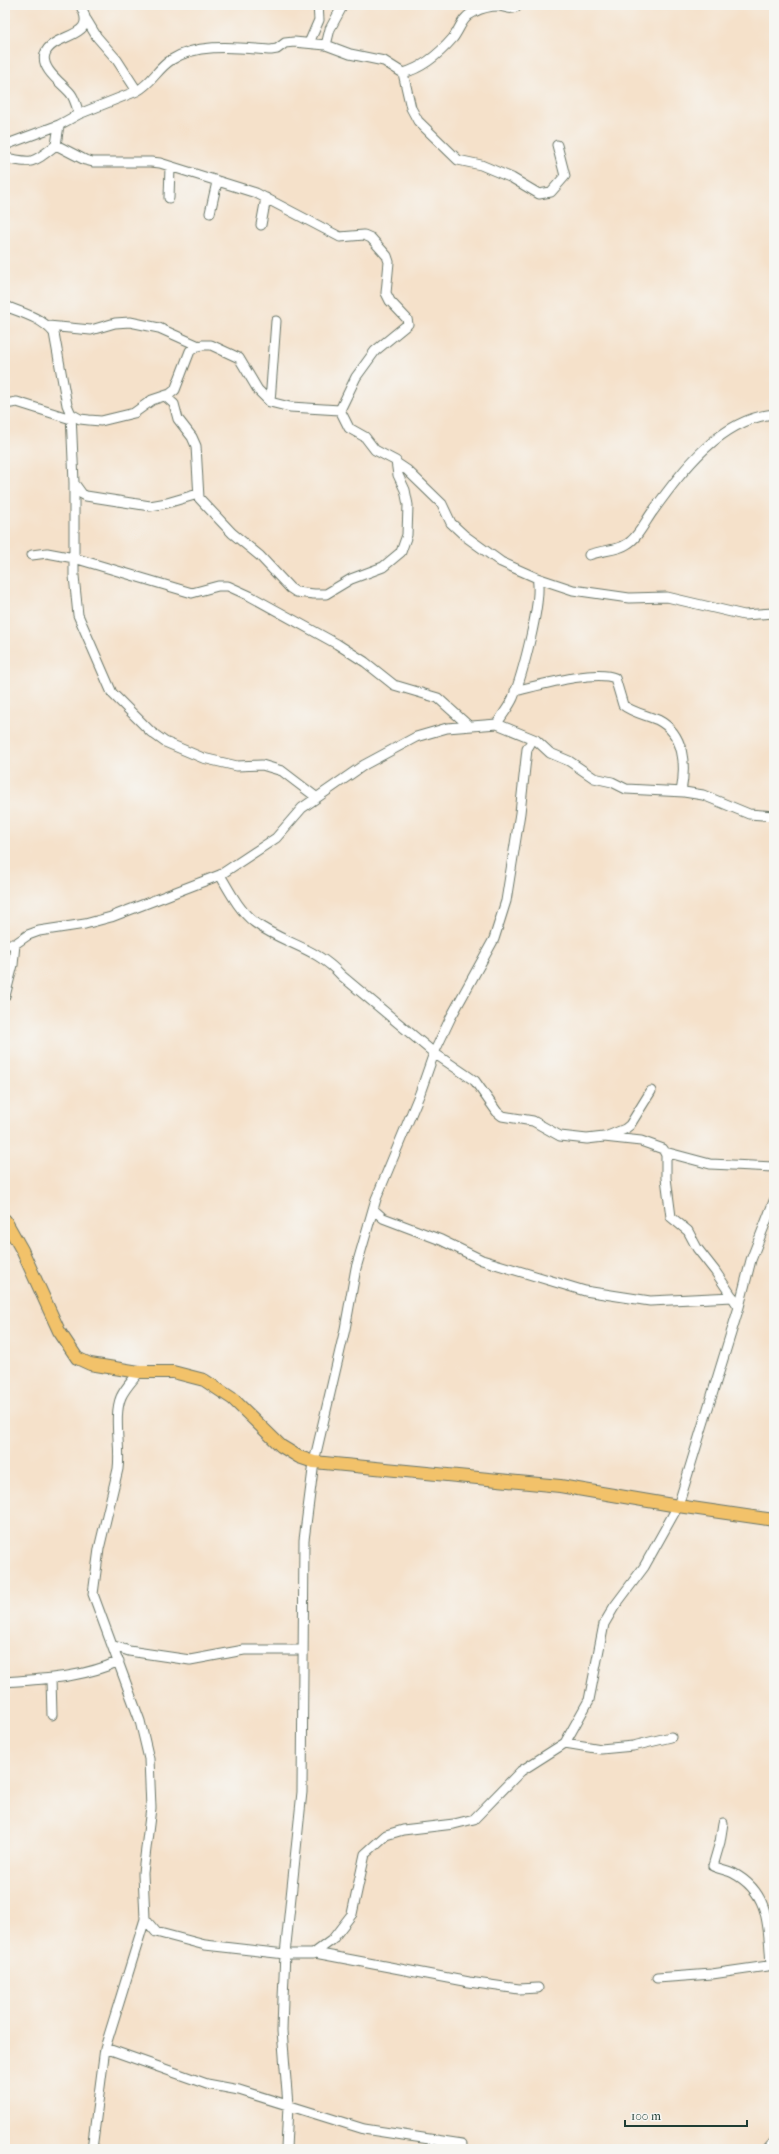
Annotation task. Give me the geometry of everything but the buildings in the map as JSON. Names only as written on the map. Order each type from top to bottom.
[{"type":"main road","points":[[5,1220],[22,1250],[59,1331],[77,1358],[90,1364],[139,1372],[173,1372],[204,1380],[233,1398],[281,1446],[299,1457],[314,1462],[560,1486],[678,1506],[774,1520]]},
{"type":"street","points":[[80,5],[85,13],[86,19],[97,37],[117,60],[137,91]]},
{"type":"street","points":[[309,43],[319,20],[318,5]]},
{"type":"street","points":[[326,45],[330,29],[343,5]]},
{"type":"street","points":[[403,73],[420,67],[440,52],[453,37],[462,21],[472,12],[491,6],[510,9],[518,5]]},
{"type":"street","points":[[79,114],[73,96],[50,72],[44,57],[51,46],[81,29],[86,19]]},
{"type":"street","points":[[5,145],[59,125],[79,114],[137,91],[149,84],[170,60],[197,50],[225,48],[271,50],[284,43],[309,43],[326,45],[350,54],[384,61],[403,73],[411,108],[418,121],[458,160],[481,165],[512,178],[535,193],[543,195],[551,192],[565,176],[557,145]]},
{"type":"street","points":[[5,158],[26,163],[33,162],[56,145],[59,125]]},
{"type":"street","points":[[56,145],[92,162],[151,162],[170,167],[256,193],[340,237],[364,235],[371,238],[387,256],[389,262],[386,293],[390,301],[407,319],[408,324],[375,351],[356,377],[340,410]]},
{"type":"street","points":[[169,198],[170,167]]},
{"type":"street","points":[[210,213],[217,182]]},
{"type":"street","points":[[261,225],[266,198]]},
{"type":"street","points":[[5,306],[34,317],[48,326],[54,333],[57,344],[64,389],[71,417],[74,483],[74,558],[78,615],[106,682],[120,702],[151,732],[165,742],[194,756],[237,766],[271,767],[282,771],[316,797]]},
{"type":"street","points":[[270,402],[276,321]]},
{"type":"street","points":[[48,326],[91,330],[116,323],[130,322],[159,328],[199,346]]},
{"type":"street","points":[[5,404],[17,402],[80,419],[101,421],[127,416],[152,400],[165,396],[178,387],[190,351],[199,346],[211,345],[239,358],[258,390],[270,402],[290,407],[340,410]]},
{"type":"street","points":[[165,396],[174,404],[178,419],[192,437],[196,446],[198,494],[206,506],[232,533],[260,556],[290,588],[303,593],[326,594],[351,579],[383,567],[401,552],[407,535],[409,517],[405,490],[398,476],[398,464]]},
{"type":"street","points":[[340,410],[349,428],[364,437],[375,450],[394,458],[398,464],[407,470],[442,504],[451,523],[465,536],[501,562],[537,578],[573,590],[629,598],[667,597],[744,615],[774,613]]},
{"type":"street","points":[[589,555],[629,544],[670,488],[704,448],[726,432],[748,421],[764,415],[774,414]]},
{"type":"street","points":[[74,483],[82,494],[86,496],[144,505],[167,503],[198,494]]},
{"type":"street","points":[[32,555],[47,553],[74,558],[192,593],[218,586],[228,586],[250,596],[337,644],[365,662],[394,685],[438,698],[469,726]]},
{"type":"street","points":[[497,724],[515,691],[521,676],[537,602],[537,578]]},
{"type":"street","points":[[515,691],[565,679],[608,675],[615,678],[623,706],[658,720],[667,726],[675,736],[684,758],[685,770],[682,792]]},
{"type":"street","points":[[5,944],[15,944],[28,935],[39,931],[85,924],[139,908],[220,875],[276,838],[296,814],[316,797],[364,765],[416,737],[447,728],[497,724],[533,739],[550,753],[569,761],[594,778],[612,782],[626,789],[682,792],[707,796],[748,814],[774,816]]},
{"type":"street","points":[[286,2149],[288,2105],[282,2031],[285,1954],[302,1792],[304,1540],[314,1462],[346,1329],[356,1268],[374,1210],[395,1152],[420,1093],[434,1053],[451,1017],[494,938],[499,923],[507,894],[527,749],[533,739]]},
{"type":"street","points":[[220,875],[244,913],[254,922],[275,936],[319,955],[434,1053],[475,1081],[497,1112],[502,1116],[533,1121],[560,1136],[588,1139],[604,1137],[641,1141],[663,1149],[665,1152],[710,1164],[774,1167]]},
{"type":"street","points":[[5,996],[13,965],[15,944]]},
{"type":"street","points":[[604,1137],[625,1129],[630,1125],[651,1091]]},
{"type":"street","points":[[663,1149],[666,1155],[666,1178],[671,1217],[688,1231],[697,1248],[739,1307]]},
{"type":"street","points":[[315,1953],[332,1940],[352,1914],[365,1854],[386,1835],[403,1830],[454,1824],[474,1819],[521,1771],[565,1743],[589,1700],[604,1624],[614,1607],[644,1567],[678,1506],[739,1307],[754,1250],[774,1201]]},
{"type":"street","points":[[374,1210],[383,1218],[441,1240],[482,1260],[585,1291],[650,1301],[733,1297]]},
{"type":"street","points":[[92,2149],[105,2048],[145,1919],[143,1873],[151,1808],[149,1759],[140,1720],[114,1646],[93,1594],[99,1549],[120,1455],[117,1408],[121,1396],[139,1372]]},
{"type":"street","points":[[114,1646],[130,1651],[184,1659],[244,1650],[302,1650]]},
{"type":"street","points":[[5,1682],[51,1679],[98,1670],[119,1660]]},
{"type":"street","points":[[51,1679],[52,1715]]},
{"type":"street","points":[[565,1743],[601,1749],[633,1746],[671,1737]]},
{"type":"street","points":[[657,1978],[712,1974],[772,1965],[768,1922],[762,1900],[737,1876],[713,1866],[720,1842],[723,1823]]},
{"type":"street","points":[[145,1919],[151,1928],[162,1935],[212,1946],[285,1954],[315,1953],[469,1982],[519,1989],[538,1988]]},
{"type":"street","points":[[105,2048],[207,2084],[239,2090],[364,2129],[462,2144]]},
{"type":"street","points":[[768,2149],[774,2142]]}]
